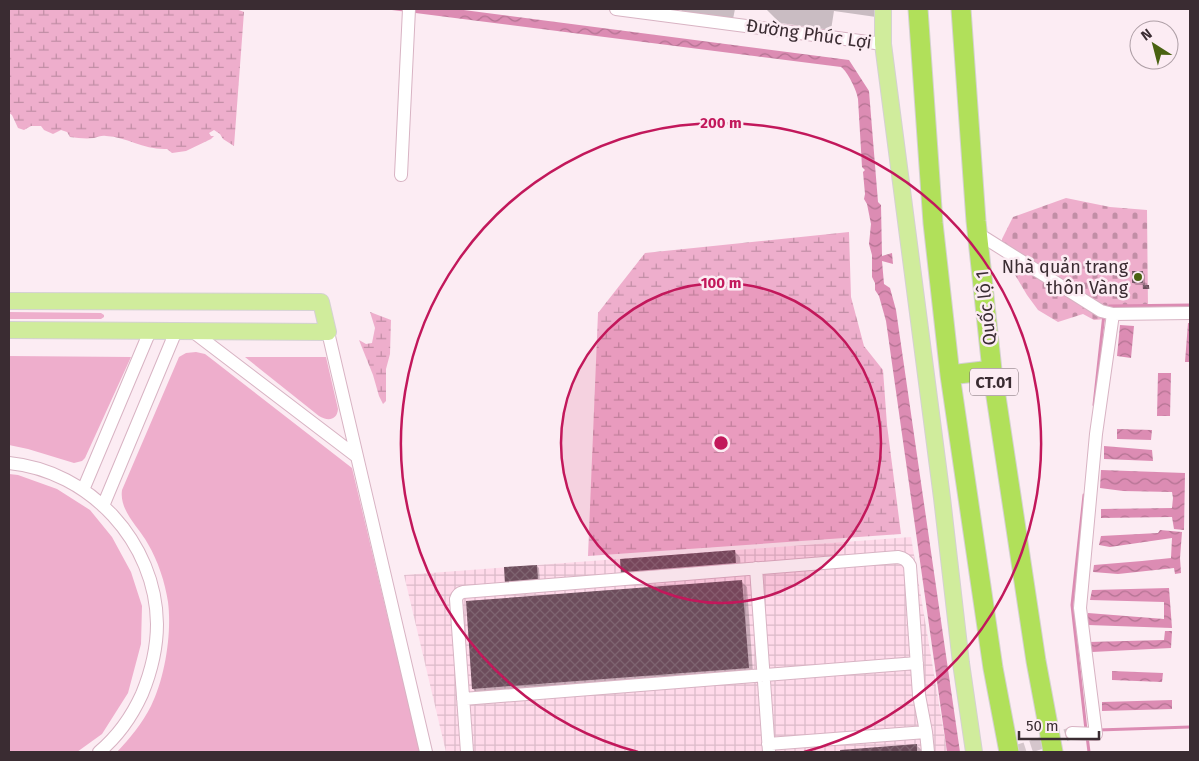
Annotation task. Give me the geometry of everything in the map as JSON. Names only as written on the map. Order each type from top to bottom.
[{"type":"highway","name":"CT.01","points":[[918,9],[933,223],[950,375],[993,668],[1009,752]]},
{"type":"highway","name":"Quốc lộ 1","points":[[961,9],[978,234],[992,370],[1036,661],[1053,752]]},
{"type":"highway","points":[[950,375],[992,370]]},
{"type":"main road","points":[[883,9],[883,44],[942,498],[961,663],[974,752]]},
{"type":"main road","points":[[9,301],[321,302],[328,332],[9,330]]},
{"type":"street","name":"Đường Phúc Lợi","points":[[616,9],[883,44]]},
{"type":"street","points":[[401,175],[408,11]]},
{"type":"street","points":[[978,234],[1107,312],[1190,313]]},
{"type":"street","points":[[1072,733],[1096,734],[1080,608],[1107,312]]},
{"type":"street","points":[[83,490],[150,331]]},
{"type":"street","points":[[103,506],[176,331]]},
{"type":"street","points":[[192,331],[356,456]]},
{"type":"street","points":[[328,332],[426,752]]},
{"type":"street","points":[[9,463],[21,464],[48,472],[74,483],[98,500],[118,520],[134,543],[146,568],[154,596],[157,624],[155,652],[148,680],[137,706],[121,730],[99,752]]},
{"type":"street","points":[[467,752],[456,600],[459,593],[898,557],[903,558],[910,566],[919,695],[928,752]]},
{"type":"street","points":[[756,568],[769,748],[926,732]]},
{"type":"street","points":[[463,700],[917,663]]},
{"type":"shaded area","points":[[911,537],[947,752],[446,752],[404,575]]},
{"type":"green space","points":[[9,9],[236,9],[244,12],[234,146],[214,130],[209,133],[211,136],[214,136],[211,139],[186,151],[172,153],[167,149],[151,148],[114,137],[79,138],[70,137],[67,132],[61,130],[53,134],[44,130],[41,126],[31,126],[24,130],[18,128],[12,115],[9,113]]},
{"type":"green space","points":[[1066,198],[1110,207],[1147,210],[1148,308],[1109,309],[1106,319],[1094,320],[1083,314],[1058,322],[1038,310],[1002,253],[1002,239],[1013,217]]},
{"type":"green space","points":[[849,232],[851,297],[864,346],[883,370],[887,425],[901,534],[588,556],[598,313],[645,253]]},
{"type":"green space","points":[[9,312],[101,313],[104,317],[101,319],[9,319]]},
{"type":"green space","points":[[370,312],[391,320],[390,354],[386,369],[386,401],[383,404],[359,340],[366,344],[372,343],[375,328]]},
{"type":"green space","points":[[196,352],[205,354],[352,468],[420,752],[117,752],[140,725],[156,695],[164,669],[169,627],[168,602],[161,572],[148,544],[130,519],[122,498],[122,490],[179,357],[186,353]]},
{"type":"green space","points":[[9,356],[131,357],[82,461],[74,463],[9,445]]},
{"type":"green space","points":[[245,357],[326,357],[338,409],[336,416],[331,419],[325,419],[319,416]]},
{"type":"green space","points":[[9,474],[18,475],[57,489],[90,510],[112,537],[131,572],[142,606],[141,644],[128,693],[102,734],[77,752],[9,752]]},
{"type":"water","points":[[384,9],[456,9],[849,60],[869,91],[878,202],[881,205],[882,256],[892,253],[893,264],[882,261],[884,284],[890,288],[896,310],[960,752],[947,752],[886,321],[872,277],[872,255],[869,244],[871,224],[867,204],[864,199],[863,172],[865,170],[862,167],[858,99],[846,73],[841,67]]},
{"type":"water","points":[[1188,323],[1190,323],[1190,362],[1185,362]]},
{"type":"water","points":[[1120,325],[1134,326],[1131,358],[1117,356]]},
{"type":"water","points":[[1158,373],[1171,373],[1170,416],[1157,416]]},
{"type":"water","points":[[1117,429],[1152,430],[1151,440],[1117,439]]},
{"type":"water","points":[[1104,446],[1152,450],[1153,461],[1104,459]]},
{"type":"water","points":[[1101,470],[1185,473],[1184,530],[1174,529],[1172,517],[1101,518],[1101,509],[1172,508],[1173,498],[1172,492],[1123,491],[1100,488]]},
{"type":"water","points":[[1160,530],[1182,532],[1181,573],[1175,574],[1174,568],[1118,574],[1093,572],[1094,565],[1171,558],[1172,538],[1110,547],[1099,545],[1101,536],[1158,533]]},
{"type":"water","points":[[1169,588],[1172,628],[1088,625],[1088,613],[1164,619],[1164,602],[1090,600],[1092,590]]},
{"type":"water","points":[[1165,631],[1172,631],[1171,648],[1092,652],[1088,642],[1164,640]]},
{"type":"water","points":[[1112,671],[1163,673],[1162,682],[1112,680]]},
{"type":"water","points":[[1172,700],[1172,709],[1102,711],[1102,702]]},
{"type":"building","name":"Nhà quản trang thôn Vàng","points":[[1132,271],[1143,271],[1143,283],[1132,283]]},
{"type":"building","points":[[1143,285],[1149,285],[1149,289],[1143,289]]},
{"type":"building","points":[[735,550],[736,565],[621,574],[620,559]]},
{"type":"building","points":[[537,565],[538,580],[505,582],[504,567]]},
{"type":"building","points":[[742,580],[749,668],[472,689],[466,601]]},
{"type":"building","points":[[917,744],[917,752],[840,752],[840,750]]},
{"type":"waterway","points":[[1107,308],[1109,306],[1190,305]]},
{"type":"waterway","points":[[1094,405],[1104,314]]},
{"type":"waterway","points":[[1084,495],[1072,605],[1086,730]]},
{"type":"waterway","points":[[1098,730],[1190,727]]},
{"type":"waterway","points":[[1087,736],[1089,752]]},
{"type":"tunnel","points":[[1014,752],[1072,733]]},
{"type":"place","name":"Nhà quản trang thôn Vàng","points":[[1138,277]]}]
